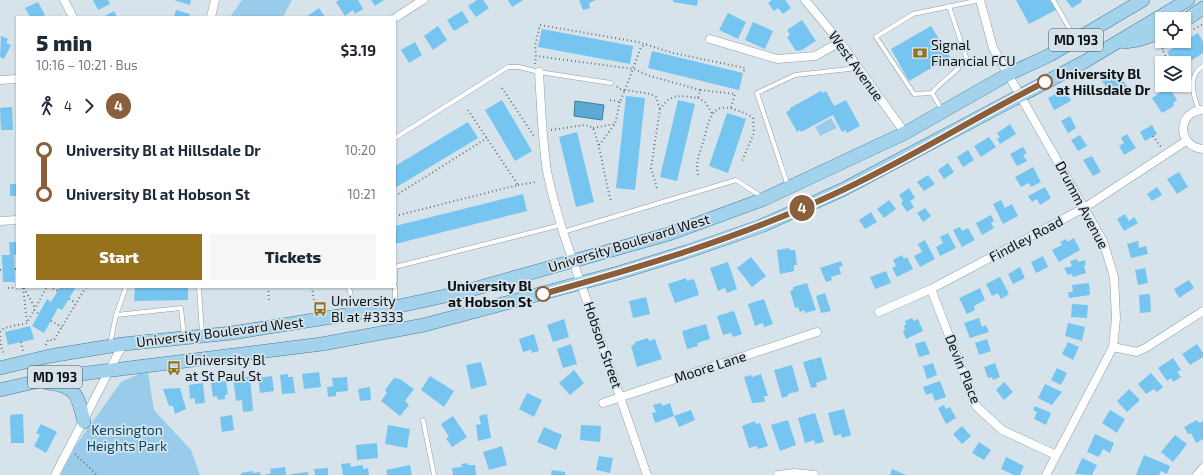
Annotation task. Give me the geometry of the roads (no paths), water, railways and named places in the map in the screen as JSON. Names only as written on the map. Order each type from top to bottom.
[{"type":"main road","name":"University Boulevard West","points":[[0,368],[50,356],[109,346],[202,336],[395,307],[462,292],[574,262],[669,234],[764,199],[904,133],[1076,40],[1143,0]]},
{"type":"main road","name":"University Boulevard West","points":[[0,390],[56,377],[322,344],[424,325],[582,283],[686,252],[761,226],[832,195],[908,157],[1020,95],[1084,62],[1188,0]]},
{"type":"main road","points":[[1191,16],[1203,8]]},
{"type":"main road","points":[[1118,42],[1138,40],[1155,34]]},
{"type":"main road","points":[[35,382],[64,384],[79,400],[84,422]]},
{"type":"street","points":[[64,0],[72,16]]},
{"type":"street","points":[[211,16],[215,0]]},
{"type":"street","points":[[396,17],[424,0]]},
{"type":"street","name":"West Avenue","points":[[805,0],[840,42],[904,133]]},
{"type":"street","name":"Drumm Avenue","points":[[980,0],[993,48],[1007,76],[1020,95],[1103,241],[1114,277],[1116,318],[1113,347],[1046,475]]},
{"type":"street","points":[[710,39],[777,59],[815,56],[840,42]]},
{"type":"street","name":"Hobson Street","points":[[538,72],[548,172],[562,228],[648,475]]},
{"type":"street","points":[[0,80],[16,79]]},
{"type":"street","points":[[1201,110],[1193,113],[1184,123],[1183,129],[1186,141],[1192,146],[1203,149]]},
{"type":"street","name":"Findley Road","points":[[879,312],[931,289],[1084,208],[1186,141]]},
{"type":"street","points":[[0,221],[16,220]]},
{"type":"street","name":"Devin Place","points":[[931,289],[976,406],[1002,430],[1056,455]]},
{"type":"street","points":[[1113,347],[1137,352],[1203,311]]},
{"type":"street","name":"Moore Lane","points":[[603,403],[817,332]]},
{"type":"street","points":[[55,475],[84,422],[123,344]]},
{"type":"street","points":[[1197,475],[1203,468]]},
{"type":"street","points":[[778,475],[795,473],[814,475]]},
{"type":"lane","points":[[932,93],[914,94],[876,37],[914,14],[980,0]]},
{"type":"lane","points":[[1053,0],[1076,40]]},
{"type":"lane","points":[[932,93],[939,83],[962,66],[966,57],[949,6]]},
{"type":"lane","points":[[1201,110],[1192,79],[1196,71],[1203,66]]},
{"type":"lane","points":[[396,137],[508,67],[519,67],[538,72],[612,83]]},
{"type":"lane","points":[[789,188],[757,93],[796,75],[858,68]]},
{"type":"lane","points":[[932,93],[943,112]]},
{"type":"lane","points":[[396,267],[562,228],[736,180],[764,199]]},
{"type":"lane","points":[[109,346],[116,315],[126,288]]},
{"type":"lane","points":[[199,288],[202,336]]},
{"type":"lane","points":[[349,288],[355,313]]},
{"type":"lane","points":[[395,288],[395,307]]},
{"type":"lane","points":[[116,315],[180,308],[185,338]]},
{"type":"lane","points":[[423,420],[434,475]]},
{"type":"place","name":"Signal Financial FCU","points":[[920,53]]},
{"type":"place","name":"University Bl at Hillsdale Dr","points":[[1045,82]]},
{"type":"place","name":"University Bl at Hobson St","points":[[543,294]]},
{"type":"place","name":"University Bl at #3333","points":[[320,309]]},
{"type":"place","name":"University Bl at St Paul St","points":[[174,368]]},
{"type":"park label","name":"Kensington Heights Park","points":[[127,438]]}]
